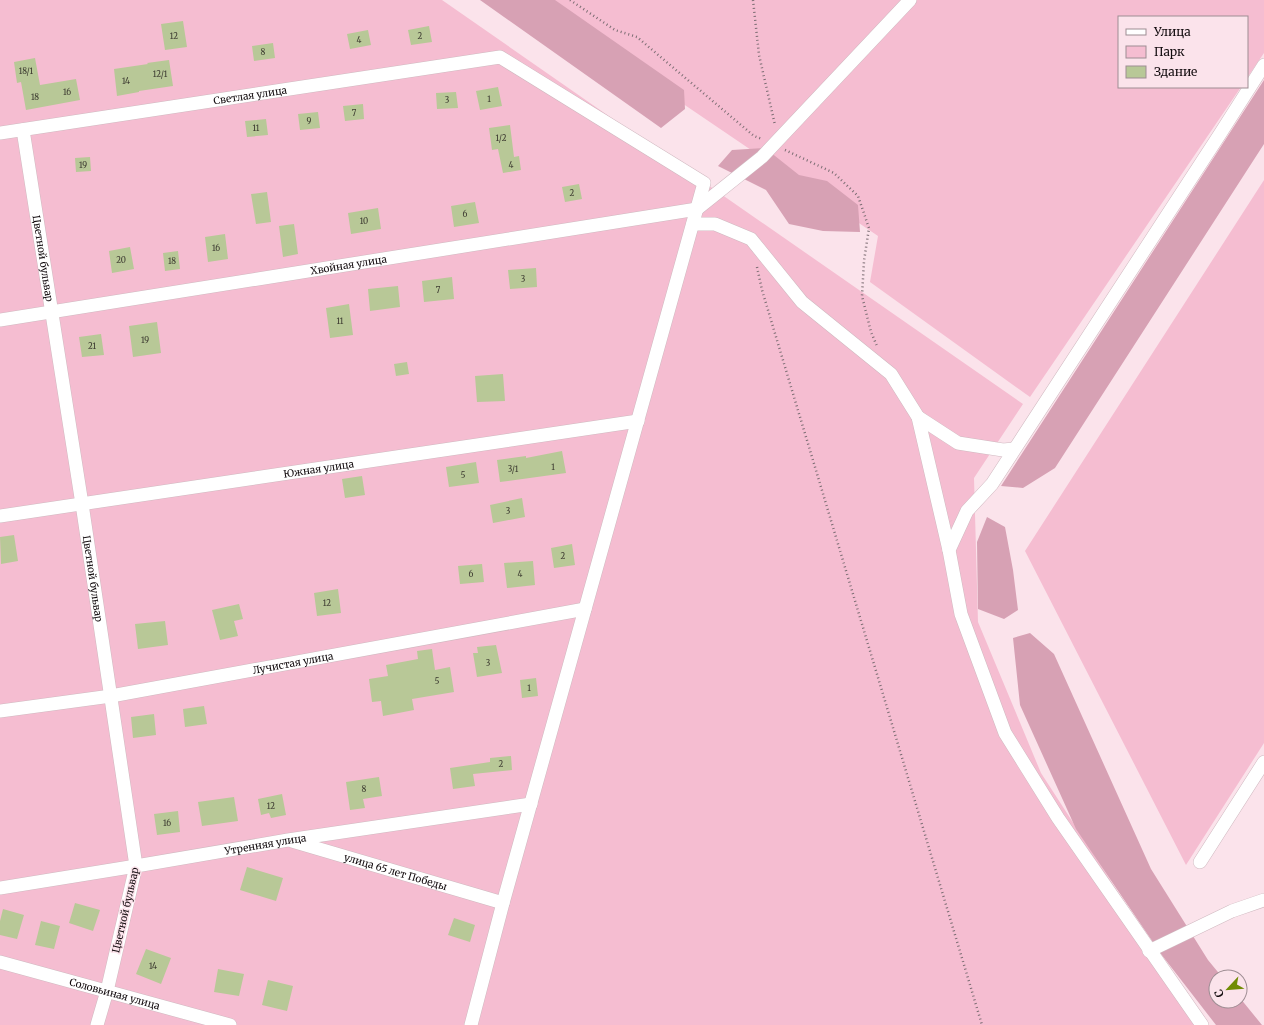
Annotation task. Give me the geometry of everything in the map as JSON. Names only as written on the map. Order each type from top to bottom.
[{"type":"street","points":[[471,1025],[503,903],[697,209],[762,157],[910,0]]},
{"type":"street","name":"Светлая улица","points":[[0,133],[500,57],[704,183],[697,209]]},
{"type":"street","points":[[949,550],[967,512],[992,484],[1264,65]]},
{"type":"street","name":"Цветной бульвар","points":[[23,130],[82,504],[136,866],[107,991],[97,1025]]},
{"type":"street","name":"Хвойная улица","points":[[0,320],[697,209]]},
{"type":"street","points":[[693,224],[716,224],[751,239],[802,302],[890,374],[918,417],[949,550],[961,614],[1004,733],[1058,818],[1149,951],[1202,1025]]},
{"type":"street","points":[[918,417],[958,443],[1003,450],[1014,449]]},
{"type":"street","name":"Южная улица","points":[[0,516],[638,421]]},
{"type":"street","name":"Лучистая улица","points":[[0,711],[111,696],[585,609]]},
{"type":"street","points":[[1200,862],[1264,762]]},
{"type":"street","name":"Утренняя улица","points":[[0,888],[288,840],[531,804]]},
{"type":"street","name":"улица 65 лет Победы","points":[[288,840],[503,903]]},
{"type":"street","points":[[1149,951],[1232,911],[1264,900]]},
{"type":"street","name":"Соловьиная улица","points":[[0,962],[230,1025]]},
{"type":"path","points":[[753,0],[759,55],[778,140]]},
{"type":"path","points":[[756,261],[762,290],[982,1025]]},
{"type":"green space","points":[[0,0],[442,0],[1023,404],[974,478],[978,622],[1041,773],[1204,1025],[0,1025]]},
{"type":"green space","points":[[530,0],[1264,0],[1264,53],[1248,77],[1248,16],[1118,16],[1118,88],[1240,88],[1030,397],[870,282],[878,236]]},
{"type":"green space","points":[[1264,180],[1264,743],[1186,865],[1025,551]]},
{"type":"shaded area","points":[[480,0],[555,0],[684,90],[685,109],[661,128]]},
{"type":"shaded area","points":[[1264,80],[1264,144],[1055,468],[1023,488],[1001,486]]},
{"type":"shaded area","points":[[765,148],[799,175],[827,181],[858,205],[860,232],[823,231],[789,224],[766,190],[718,166],[732,150]]},
{"type":"shaded area","points":[[987,517],[1005,527],[1013,570],[1018,610],[1004,619],[978,609],[977,542]]},
{"type":"shaded area","points":[[1030,633],[1054,654],[1151,869],[1208,960],[1215,969],[1208,969],[1208,1009],[1248,1008],[1262,1025],[1216,1025],[1161,954],[1076,829],[1020,705],[1013,638]]},
{"type":"building","points":[[183,21],[187,47],[165,50],[161,24]]},
{"type":"building","points":[[429,26],[432,42],[411,45],[408,30]]},
{"type":"building","points":[[368,30],[371,45],[350,49],[347,34]]},
{"type":"building","points":[[273,43],[275,58],[254,61],[252,46]]},
{"type":"building","points":[[35,58],[40,85],[76,79],[80,100],[26,110],[21,82],[17,83],[14,62]]},
{"type":"building","points":[[169,60],[173,86],[117,96],[114,69]]},
{"type":"building","points":[[498,87],[502,106],[480,110],[476,91]]},
{"type":"building","points":[[456,92],[458,108],[437,109],[436,93]]},
{"type":"building","points":[[363,104],[364,119],[345,121],[343,106]]},
{"type":"building","points":[[318,112],[320,128],[300,130],[298,114]]},
{"type":"building","points":[[266,119],[268,135],[247,137],[245,121]]},
{"type":"building","points":[[510,125],[514,157],[519,156],[521,170],[503,173],[498,149],[492,150],[489,128]]},
{"type":"building","points":[[90,157],[91,171],[76,172],[75,158]]},
{"type":"building","points":[[579,184],[582,199],[565,202],[562,187]]},
{"type":"building","points":[[267,192],[271,222],[256,224],[251,194]]},
{"type":"building","points":[[475,202],[479,223],[454,227],[451,206]]},
{"type":"building","points":[[378,208],[381,229],[351,234],[348,213]]},
{"type":"building","points":[[294,224],[298,254],[283,257],[279,226]]},
{"type":"building","points":[[225,234],[228,259],[208,262],[205,237]]},
{"type":"building","points":[[130,247],[134,269],[112,273],[109,251]]},
{"type":"building","points":[[178,251],[180,269],[165,271],[163,253]]},
{"type":"building","points":[[536,268],[537,287],[510,289],[508,270]]},
{"type":"building","points":[[452,277],[454,299],[424,302],[422,281]]},
{"type":"building","points":[[398,286],[400,307],[370,311],[368,289]]},
{"type":"building","points":[[349,304],[353,335],[330,338],[326,308]]},
{"type":"building","points":[[157,322],[161,353],[133,357],[129,326]]},
{"type":"building","points":[[101,334],[104,355],[82,357],[79,337]]},
{"type":"building","points":[[407,362],[409,374],[396,376],[394,364]]},
{"type":"building","points":[[503,374],[505,401],[477,402],[475,376]]},
{"type":"building","points":[[562,451],[566,473],[500,482],[497,460],[526,456],[526,458]]},
{"type":"building","points":[[476,462],[479,483],[449,487],[446,467]]},
{"type":"building","points":[[362,476],[365,495],[345,498],[342,479]]},
{"type":"building","points":[[522,498],[525,517],[493,523],[490,505]]},
{"type":"building","points":[[14,535],[18,561],[1,564],[0,537]]},
{"type":"building","points":[[572,544],[575,565],[554,568],[551,548]]},
{"type":"building","points":[[533,561],[535,585],[507,588],[504,563]]},
{"type":"building","points":[[482,564],[484,582],[460,584],[458,566]]},
{"type":"building","points":[[338,589],[341,613],[317,616],[314,593]]},
{"type":"building","points":[[239,604],[243,619],[234,621],[238,636],[220,640],[212,610]]},
{"type":"building","points":[[165,621],[168,645],[138,649],[135,624]]},
{"type":"building","points":[[496,645],[502,673],[477,677],[473,653],[478,653],[477,647]]},
{"type":"building","points":[[432,649],[435,670],[450,667],[454,692],[412,699],[414,710],[383,716],[381,701],[372,702],[369,679],[388,676],[386,665],[418,659],[417,651]]},
{"type":"building","points":[[536,678],[538,696],[522,698],[520,680]]},
{"type":"building","points":[[204,706],[207,724],[185,727],[183,709]]},
{"type":"building","points":[[154,714],[156,735],[133,738],[131,717]]},
{"type":"building","points":[[511,756],[512,770],[473,774],[475,786],[453,789],[450,768],[490,762],[490,758]]},
{"type":"building","points":[[379,777],[382,796],[363,799],[365,808],[350,810],[346,782]]},
{"type":"building","points":[[282,794],[286,815],[271,818],[269,813],[261,815],[258,799]]},
{"type":"building","points":[[234,797],[238,821],[202,826],[198,802]]},
{"type":"building","points":[[178,811],[180,832],[157,835],[154,814]]},
{"type":"building","points":[[247,867],[283,878],[276,901],[240,890]]},
{"type":"building","points":[[75,903],[100,910],[93,931],[69,923]]},
{"type":"building","points":[[3,909],[24,915],[17,939],[0,935],[0,921]]},
{"type":"building","points":[[454,918],[475,925],[470,942],[448,935]]},
{"type":"building","points":[[41,921],[60,926],[54,949],[35,945]]},
{"type":"building","points":[[146,949],[171,958],[161,984],[136,974]]},
{"type":"building","points":[[218,969],[244,974],[239,996],[214,992]]},
{"type":"building","points":[[268,980],[293,986],[287,1011],[262,1005]]}]
